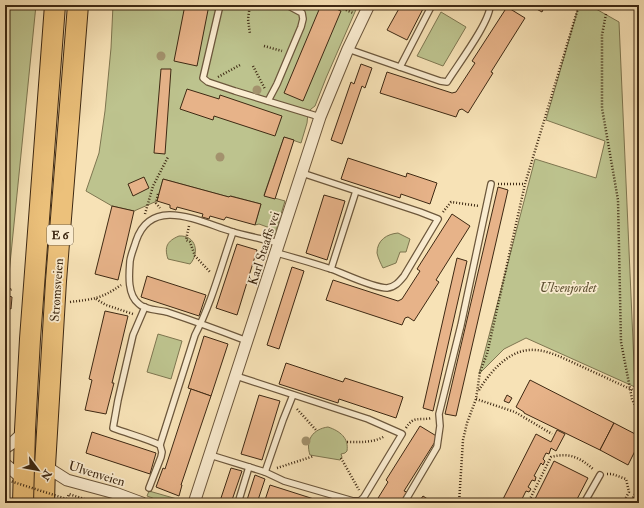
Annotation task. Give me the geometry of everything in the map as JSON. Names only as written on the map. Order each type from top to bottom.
[{"type":"highway","name":"Strømsveien","points":[[23,503],[25,430],[55,5]]},
{"type":"highway","name":"Strømsveien","points":[[44,503],[62,198],[78,5]]},
{"type":"street","name":"Karl Staaffs vei","points":[[194,503],[320,117],[348,49],[369,5]]},
{"type":"street","points":[[5,448],[25,430]]},
{"type":"street","points":[[5,464],[23,479]]},
{"type":"street","name":"Ulvenveien","points":[[45,466],[67,480],[114,493],[142,503]]},
{"type":"lane","points":[[220,5],[203,78],[208,82],[269,99],[320,117]]},
{"type":"lane","points":[[269,99],[290,53],[303,19],[302,13],[287,5]]},
{"type":"lane","points":[[400,66],[432,5]]},
{"type":"lane","points":[[348,49],[446,82],[481,28],[490,10],[490,5]]},
{"type":"lane","points":[[247,341],[200,323],[139,305],[134,300],[128,281],[131,257],[138,235],[144,226],[152,219],[161,215],[174,214],[190,218],[278,248],[372,285],[385,288],[393,287],[398,284],[438,219],[302,173]]},
{"type":"lane","points":[[404,503],[437,447],[439,441],[439,414],[461,325],[491,184]]},
{"type":"lane","points":[[331,269],[356,191]]},
{"type":"lane","points":[[149,488],[161,457],[162,452],[160,445],[194,335],[217,279],[233,232]]},
{"type":"lane","points":[[145,307],[133,335],[113,428],[133,436],[148,439],[160,445]]},
{"type":"lane","points":[[210,454],[265,472],[284,481],[353,502],[360,501],[364,497],[402,434],[368,419],[236,376]]},
{"type":"lane","points":[[265,472],[293,395]]},
{"type":"lane","points":[[238,503],[249,467]]},
{"type":"lane","points":[[584,503],[600,475]]},
{"type":"path","points":[[250,5],[248,19],[250,34]]},
{"type":"path","points":[[336,5],[363,17]]},
{"type":"path","points":[[459,503],[463,440],[478,392],[480,372],[487,354],[525,184],[579,5]]},
{"type":"path","points":[[606,14],[602,35],[602,108],[618,200],[621,342],[632,399],[639,414]]},
{"type":"path","points":[[264,46],[290,53]]},
{"type":"path","points":[[208,82],[240,65]]},
{"type":"path","points":[[253,66],[269,99]]},
{"type":"path","points":[[144,226],[152,186],[168,157]]},
{"type":"path","points":[[491,184],[525,184]]},
{"type":"path","points":[[150,193],[157,206],[167,215]]},
{"type":"path","points":[[156,202],[158,194]]},
{"type":"path","points":[[438,219],[451,202],[477,206],[485,209]]},
{"type":"path","points":[[190,218],[186,240],[190,242],[195,256],[217,279]]},
{"type":"path","points":[[67,302],[96,299],[108,294],[128,281]]},
{"type":"path","points":[[5,299],[7,291],[12,289]]},
{"type":"path","points":[[96,299],[106,305],[140,318]]},
{"type":"path","points":[[478,392],[497,366],[511,356],[530,350],[550,353],[561,357],[639,393]]},
{"type":"path","points":[[476,399],[515,412],[552,434]]},
{"type":"path","points":[[290,402],[316,430]]},
{"type":"path","points":[[402,434],[410,421],[417,419],[429,419],[436,417],[439,414]]},
{"type":"path","points":[[347,442],[366,443],[394,430]]},
{"type":"path","points":[[5,437],[7,480],[79,503]]},
{"type":"path","points":[[528,503],[551,457],[560,454],[572,456],[584,461],[600,475],[612,474],[626,479],[629,492],[623,503]]},
{"type":"path","points":[[265,472],[314,456]]},
{"type":"path","points":[[341,458],[364,497]]},
{"type":"path","points":[[630,503],[639,487]]},
{"type":"path","points":[[67,499],[69,494],[96,503]]},
{"type":"path","points":[[588,497],[608,503]]},
{"type":"green space","points":[[5,5],[36,5],[9,274],[5,291]]},
{"type":"green space","points":[[113,5],[358,5],[315,106],[308,113],[307,123],[301,143],[284,137],[264,195],[285,201],[275,234],[269,236],[270,228],[259,224],[255,225],[261,204],[163,179],[157,201],[134,211],[112,206],[86,191],[99,153],[111,48]]},
{"type":"green space","name":"Ulvenjordet","points":[[579,5],[589,5],[619,22],[635,387],[526,338],[504,349],[479,374],[535,159],[596,178],[605,141],[546,120]]},
{"type":"green space","points":[[441,12],[466,27],[443,66],[417,56]]},
{"type":"green space","points":[[398,233],[410,239],[406,252],[400,252],[396,263],[383,268],[377,253],[377,248],[383,238]]},
{"type":"green space","points":[[179,236],[189,238],[195,246],[195,255],[190,264],[168,259],[166,251],[169,242]]},
{"type":"green space","points":[[158,334],[182,341],[171,379],[147,372]]},
{"type":"green space","points":[[328,427],[340,433],[347,442],[347,451],[341,454],[342,457],[340,460],[310,455],[309,445],[312,436],[318,430]]},
{"type":"green space","points":[[149,491],[177,499],[177,502],[165,503],[147,496]]},
{"type":"building","points":[[185,5],[209,5],[197,66],[174,61]]},
{"type":"building","points":[[321,5],[327,5],[341,11],[303,101],[284,93]]},
{"type":"building","points":[[401,5],[425,5],[407,40],[387,30]]},
{"type":"building","points":[[531,5],[545,5],[542,12]]},
{"type":"building","points":[[507,7],[525,18],[491,72],[493,73],[468,113],[462,109],[459,110],[456,117],[380,93],[387,72],[452,93],[456,92],[475,63],[472,61]]},
{"type":"building","points":[[361,64],[372,68],[365,88],[362,86],[342,144],[331,140],[351,82],[354,84]]},
{"type":"building","points":[[161,69],[171,69],[165,154],[154,153]]},
{"type":"building","points":[[187,89],[219,99],[220,95],[282,116],[275,136],[214,116],[213,120],[180,109]]},
{"type":"building","points":[[284,137],[294,140],[275,199],[264,196]]},
{"type":"building","points":[[348,158],[406,177],[407,173],[437,183],[430,204],[401,194],[400,198],[341,179]]},
{"type":"building","points":[[144,177],[149,188],[133,196],[128,184]]},
{"type":"building","points":[[163,179],[261,204],[255,225],[226,217],[224,220],[210,216],[209,219],[202,217],[203,214],[177,207],[176,210],[170,208],[170,205],[157,201]]},
{"type":"building","points":[[498,187],[508,190],[456,416],[445,414]]},
{"type":"building","points":[[324,195],[345,201],[327,260],[306,253]]},
{"type":"building","points":[[112,206],[134,211],[118,280],[95,274]]},
{"type":"building","points":[[452,214],[470,226],[436,280],[439,282],[414,321],[408,317],[405,318],[402,325],[326,300],[333,280],[398,301],[402,299],[420,271],[417,269]]},
{"type":"building","points":[[237,244],[257,250],[237,315],[216,308]]},
{"type":"building","points":[[457,258],[467,261],[433,411],[423,408]]},
{"type":"building","points":[[292,267],[304,271],[279,349],[267,345]]},
{"type":"building","points":[[147,276],[206,295],[199,316],[141,297]]},
{"type":"building","points":[[9,296],[12,297],[11,309],[8,308]]},
{"type":"building","points":[[105,311],[128,316],[106,414],[85,410],[92,380],[89,379]]},
{"type":"building","points":[[204,336],[228,344],[211,396],[188,388]]},
{"type":"building","points":[[286,363],[343,382],[345,378],[403,397],[396,418],[339,399],[338,403],[279,384]]},
{"type":"building","points":[[530,380],[614,423],[600,450],[524,413],[516,407]]},
{"type":"building","points":[[191,389],[211,396],[181,485],[179,496],[156,487],[163,468],[165,469]]},
{"type":"building","points":[[259,395],[280,401],[262,460],[241,454]]},
{"type":"building","points":[[507,395],[512,398],[509,403],[504,401]]},
{"type":"building","points":[[614,423],[639,436],[639,453],[635,451],[628,465],[600,450]]},
{"type":"building","points":[[420,426],[438,437],[404,491],[407,492],[400,503],[375,503],[388,482],[386,480]]},
{"type":"building","points":[[557,430],[565,434],[556,451],[551,448],[549,454],[546,453],[543,459],[545,461],[543,465],[541,463],[534,476],[536,477],[535,481],[532,480],[528,487],[531,489],[529,492],[526,491],[520,503],[501,503],[536,434],[551,442]]},
{"type":"building","points":[[92,432],[156,453],[150,474],[86,453]]},
{"type":"building","points":[[554,461],[588,478],[575,503],[533,503]]},
{"type":"building","points":[[231,468],[242,471],[231,503],[227,503],[220,501]]},
{"type":"building","points":[[255,475],[265,479],[257,503],[246,503]]},
{"type":"building","points":[[270,485],[317,500],[325,503],[264,503]]},
{"type":"building","points":[[423,496],[432,502],[418,503]]}]
